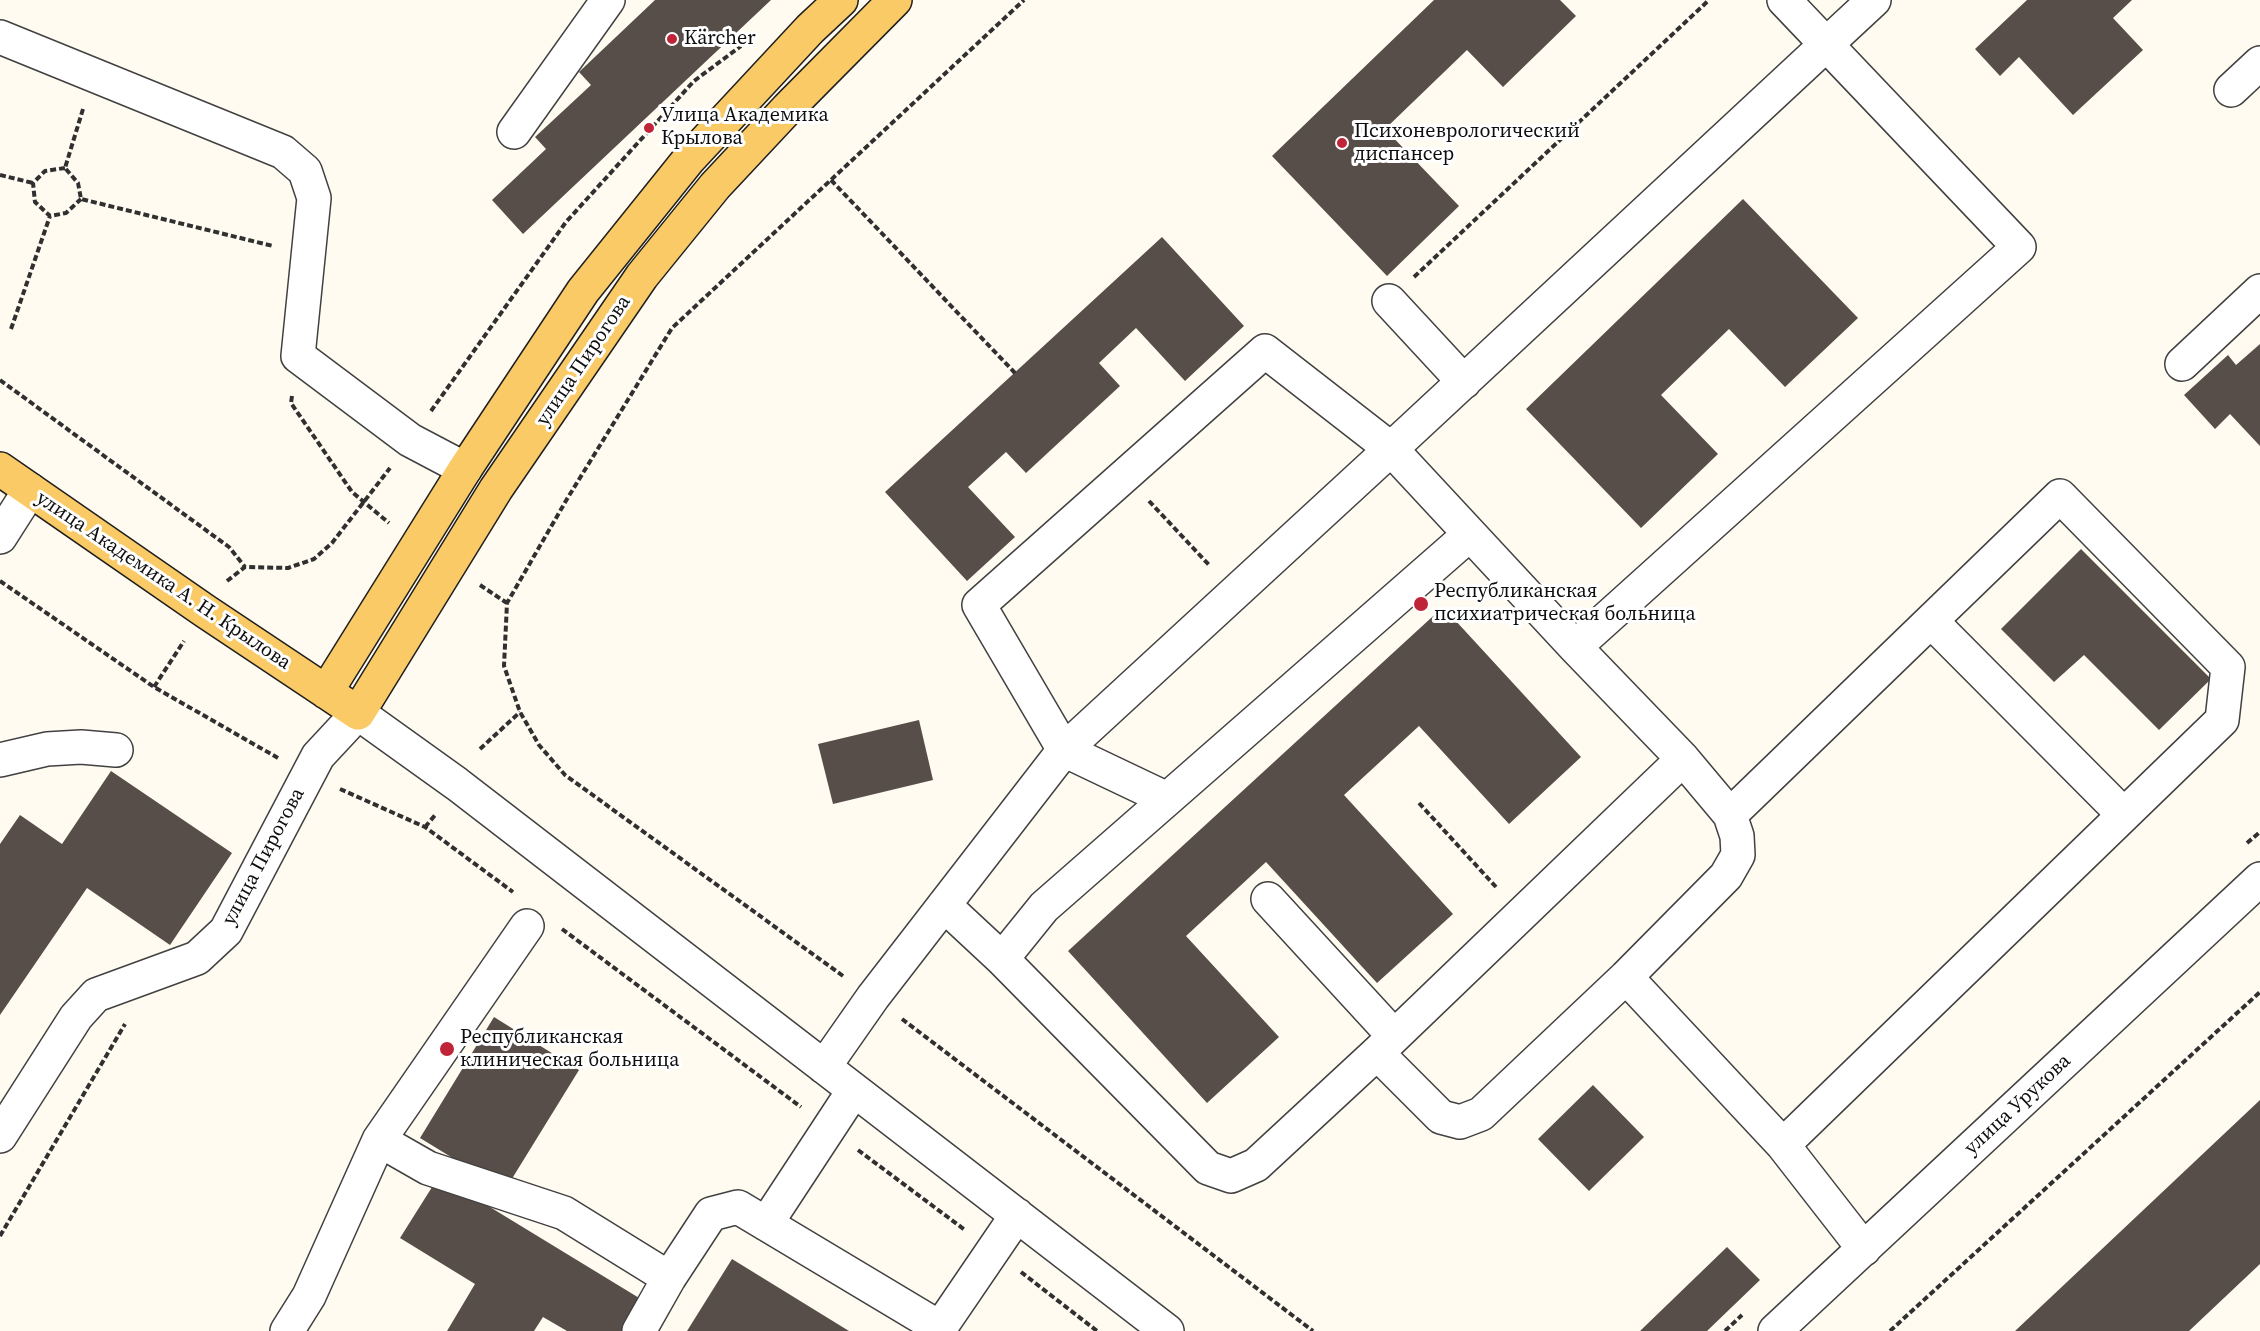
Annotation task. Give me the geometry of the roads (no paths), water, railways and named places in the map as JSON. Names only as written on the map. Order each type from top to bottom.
[{"type":"main road","name":"улица Пирогова","points":[[326,692],[465,468],[583,291],[689,159],[810,29],[841,0]]},
{"type":"main road","name":"улица Пирогова","points":[[358,713],[496,489],[642,276],[715,186],[895,0]]},
{"type":"main road","name":"улица Академика А. Н. Крылова","points":[[0,469],[358,713]]},
{"type":"street","points":[[514,132],[608,0]]},
{"type":"street","points":[[1575,647],[2019,247],[1784,0]]},
{"type":"street","points":[[824,1067],[873,997],[1064,750],[1874,0]]},
{"type":"street","points":[[0,37],[283,152],[306,171],[314,198],[298,356],[410,440],[465,468]]},
{"type":"street","points":[[2231,90],[2260,63]]},
{"type":"street","points":[[2181,364],[2260,291]]},
{"type":"street","points":[[1389,301],[1464,382]]},
{"type":"street","points":[[1167,799],[1064,750],[979,605],[1265,351],[1391,449],[1575,647],[1683,759],[1730,815],[1737,836],[1738,855],[1726,876],[1626,976],[1481,1114],[1460,1122],[1440,1117],[1385,1044],[1268,899]]},
{"type":"street","points":[[0,537],[30,490]]},
{"type":"street","points":[[1730,815],[2060,496],[2228,667],[2222,720],[1783,1145]]},
{"type":"street","points":[[1002,959],[1044,907],[1470,534]]},
{"type":"street","points":[[1931,621],[2123,814]]},
{"type":"street","name":"улица Пирогова","points":[[318,756],[326,692]]},
{"type":"street","points":[[358,713],[457,784],[1167,1331]]},
{"type":"street","name":"улица Пирогова","points":[[0,1136],[76,1017],[96,995],[197,958],[226,931],[318,756],[358,713]]},
{"type":"street","points":[[0,760],[47,749],[81,747],[116,750]]},
{"type":"street","points":[[944,905],[1002,959],[1208,1167],[1231,1176],[1256,1165],[1683,759]]},
{"type":"street","name":"улица Урукова","points":[[1787,1327],[1864,1249],[2260,879]]},
{"type":"street","points":[[287,1331],[309,1296],[379,1140],[535,916]]},
{"type":"street","points":[[1626,976],[1783,1145],[1864,1249]]},
{"type":"street","points":[[766,1224],[854,1090]]},
{"type":"street","points":[[379,1140],[428,1168],[564,1213],[669,1278]]},
{"type":"street","points":[[639,1331],[669,1278],[711,1214],[738,1207],[939,1329],[1017,1215]]},
{"type":"place","name":"Kärcher","points":[[672,39]]},
{"type":"place","name":"Улица Академика Крылова","points":[[649,128]]},
{"type":"place","name":"Психоневрологический диспансер","points":[[1342,143]]},
{"type":"place","name":"Республиканская психиатрическая больница","points":[[1421,604]]},
{"type":"place","name":"Республиканская клиническая больница","points":[[447,1049]]}]
